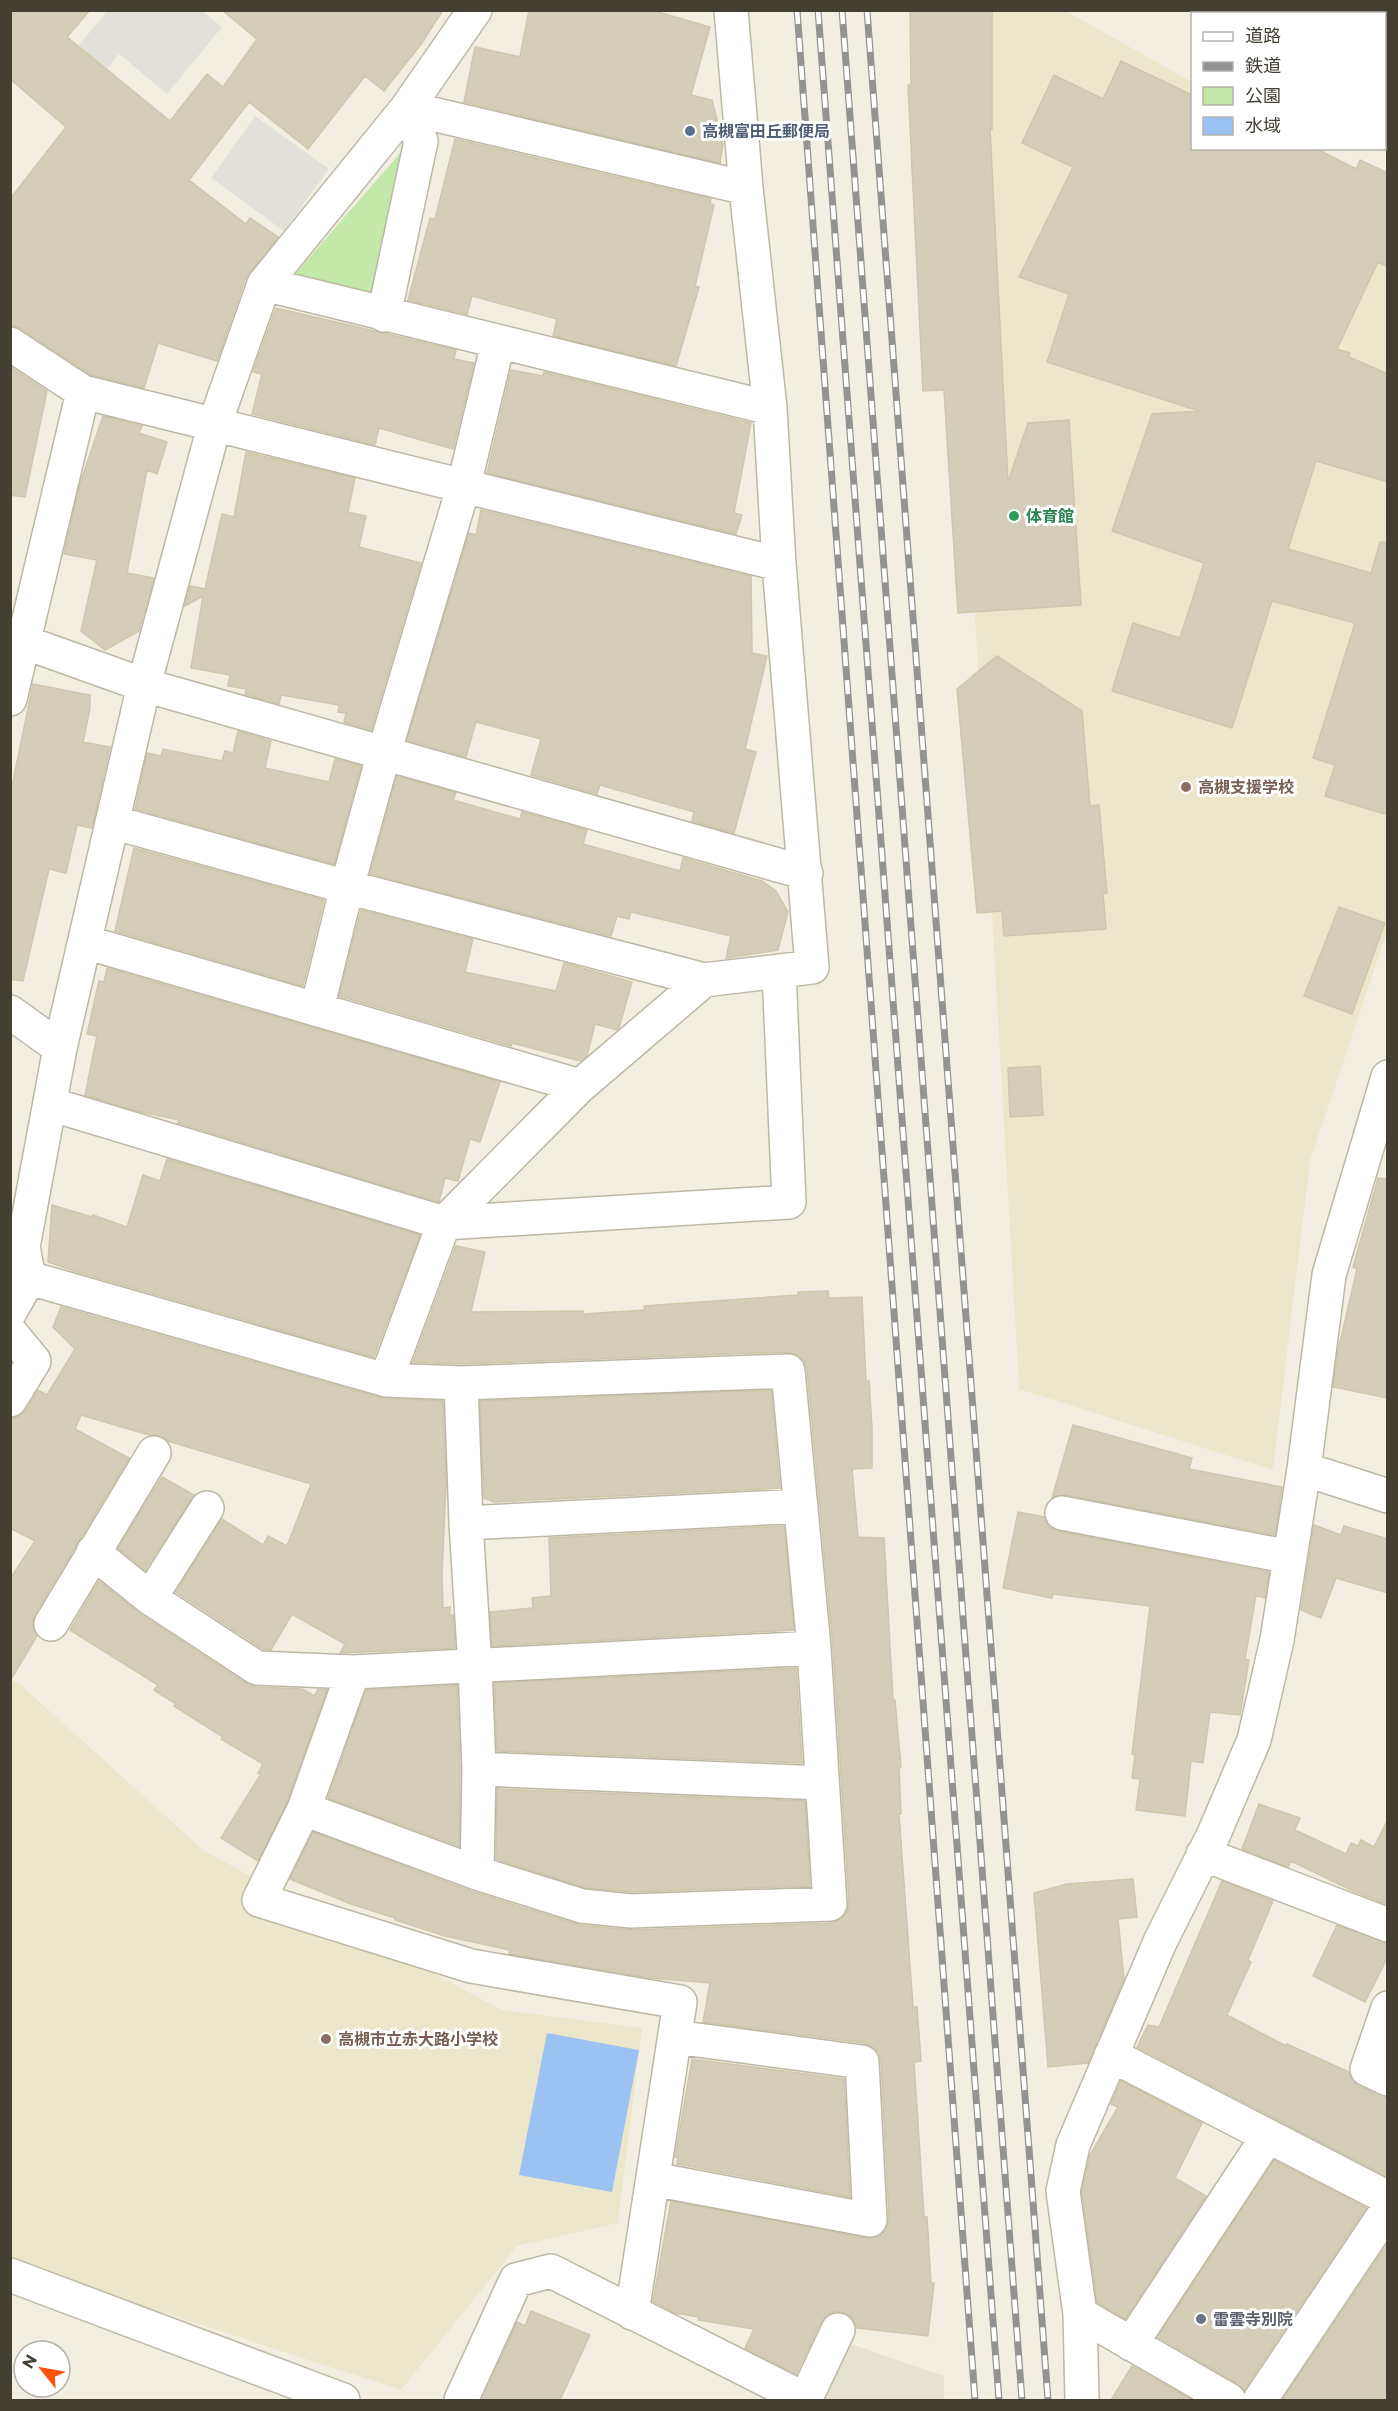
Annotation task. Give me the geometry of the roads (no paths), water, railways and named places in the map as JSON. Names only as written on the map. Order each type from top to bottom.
[{"type":"street","points":[[10,1312],[29,1278],[23,1247],[60,1048],[144,685],[215,423],[264,284],[407,108],[475,10]]},
{"type":"street","points":[[112,822],[347,887],[704,980],[812,967],[779,564],[770,408],[746,188],[731,10]]},
{"type":"street","points":[[407,108],[746,188]]},
{"type":"street","points":[[384,315],[421,141],[407,108]]},
{"type":"street","points":[[264,284],[770,408]]},
{"type":"street","points":[[317,1009],[347,887],[384,753],[464,485],[498,343]]},
{"type":"street","points":[[10,344],[82,392],[779,564]]},
{"type":"street","points":[[10,699],[18,640],[82,392]]},
{"type":"street","points":[[18,640],[144,685],[806,873]]},
{"type":"street","points":[[84,942],[580,1086]]},
{"type":"street","points":[[50,1104],[444,1223],[789,1202],[779,971]]},
{"type":"street","points":[[386,1380],[444,1223],[580,1086],[704,980]]},
{"type":"street","points":[[10,1012],[60,1048]]},
{"type":"street","points":[[1082,2400],[1080,2314],[1063,2191],[1073,2145],[1160,1942],[1203,1854],[1254,1740],[1277,1640],[1304,1468],[1329,1275],[1388,1077]]},
{"type":"street","points":[[29,1278],[386,1380],[461,1383],[788,1371],[814,1648],[830,1904],[631,1911],[582,1906],[477,1873],[304,1809]]},
{"type":"street","points":[[10,1332],[34,1361],[10,1400]]},
{"type":"street","points":[[461,1383],[479,1769],[477,1873]]},
{"type":"street","points":[[51,1624],[154,1453]]},
{"type":"street","points":[[1304,1468],[1388,1496]]},
{"type":"street","points":[[466,1523],[801,1506]]},
{"type":"street","points":[[150,1598],[207,1508]]},
{"type":"street","points":[[1062,1513],[1290,1557]]},
{"type":"street","points":[[93,1552],[150,1598],[257,1668],[353,1672],[814,1648]]},
{"type":"street","points":[[353,1672],[304,1809],[260,1900],[471,1966],[680,2002],[632,2313]]},
{"type":"street","points":[[479,1769],[822,1783]]},
{"type":"street","points":[[1203,1854],[1388,1925]]},
{"type":"street","points":[[1388,2008],[1366,2070],[1388,2079]]},
{"type":"street","points":[[653,2179],[870,2220],[862,2062],[675,2037]]},
{"type":"street","points":[[1111,2055],[1388,2198]]},
{"type":"street","points":[[1131,2344],[1268,2136]]},
{"type":"street","points":[[1260,2400],[1388,2209]]},
{"type":"street","points":[[461,2400],[516,2280],[550,2271],[806,2400],[838,2330]]},
{"type":"street","points":[[10,2275],[343,2400]]},
{"type":"street","points":[[1080,2314],[1229,2400]]},
{"type":"water","points":[[547,2033],[639,2050],[612,2192],[519,2175]]},
{"type":"railway","points":[[797,10],[975,2400]]},
{"type":"railway","points":[[818,10],[999,2400]]},
{"type":"railway","points":[[842,10],[1022,2400]]},
{"type":"railway","points":[[867,10],[1048,2400]]},
{"type":"place","name":"高槻富田丘郵便局","points":[[690,131]]},
{"type":"place","name":"体育館","points":[[1014,516]]},
{"type":"place","name":"高槻支援学校","points":[[1186,787]]},
{"type":"place","name":"高槻市立赤大路小学校","points":[[326,2039]]},
{"type":"place","name":"雷雲寺別院","points":[[1201,2319]]}]
